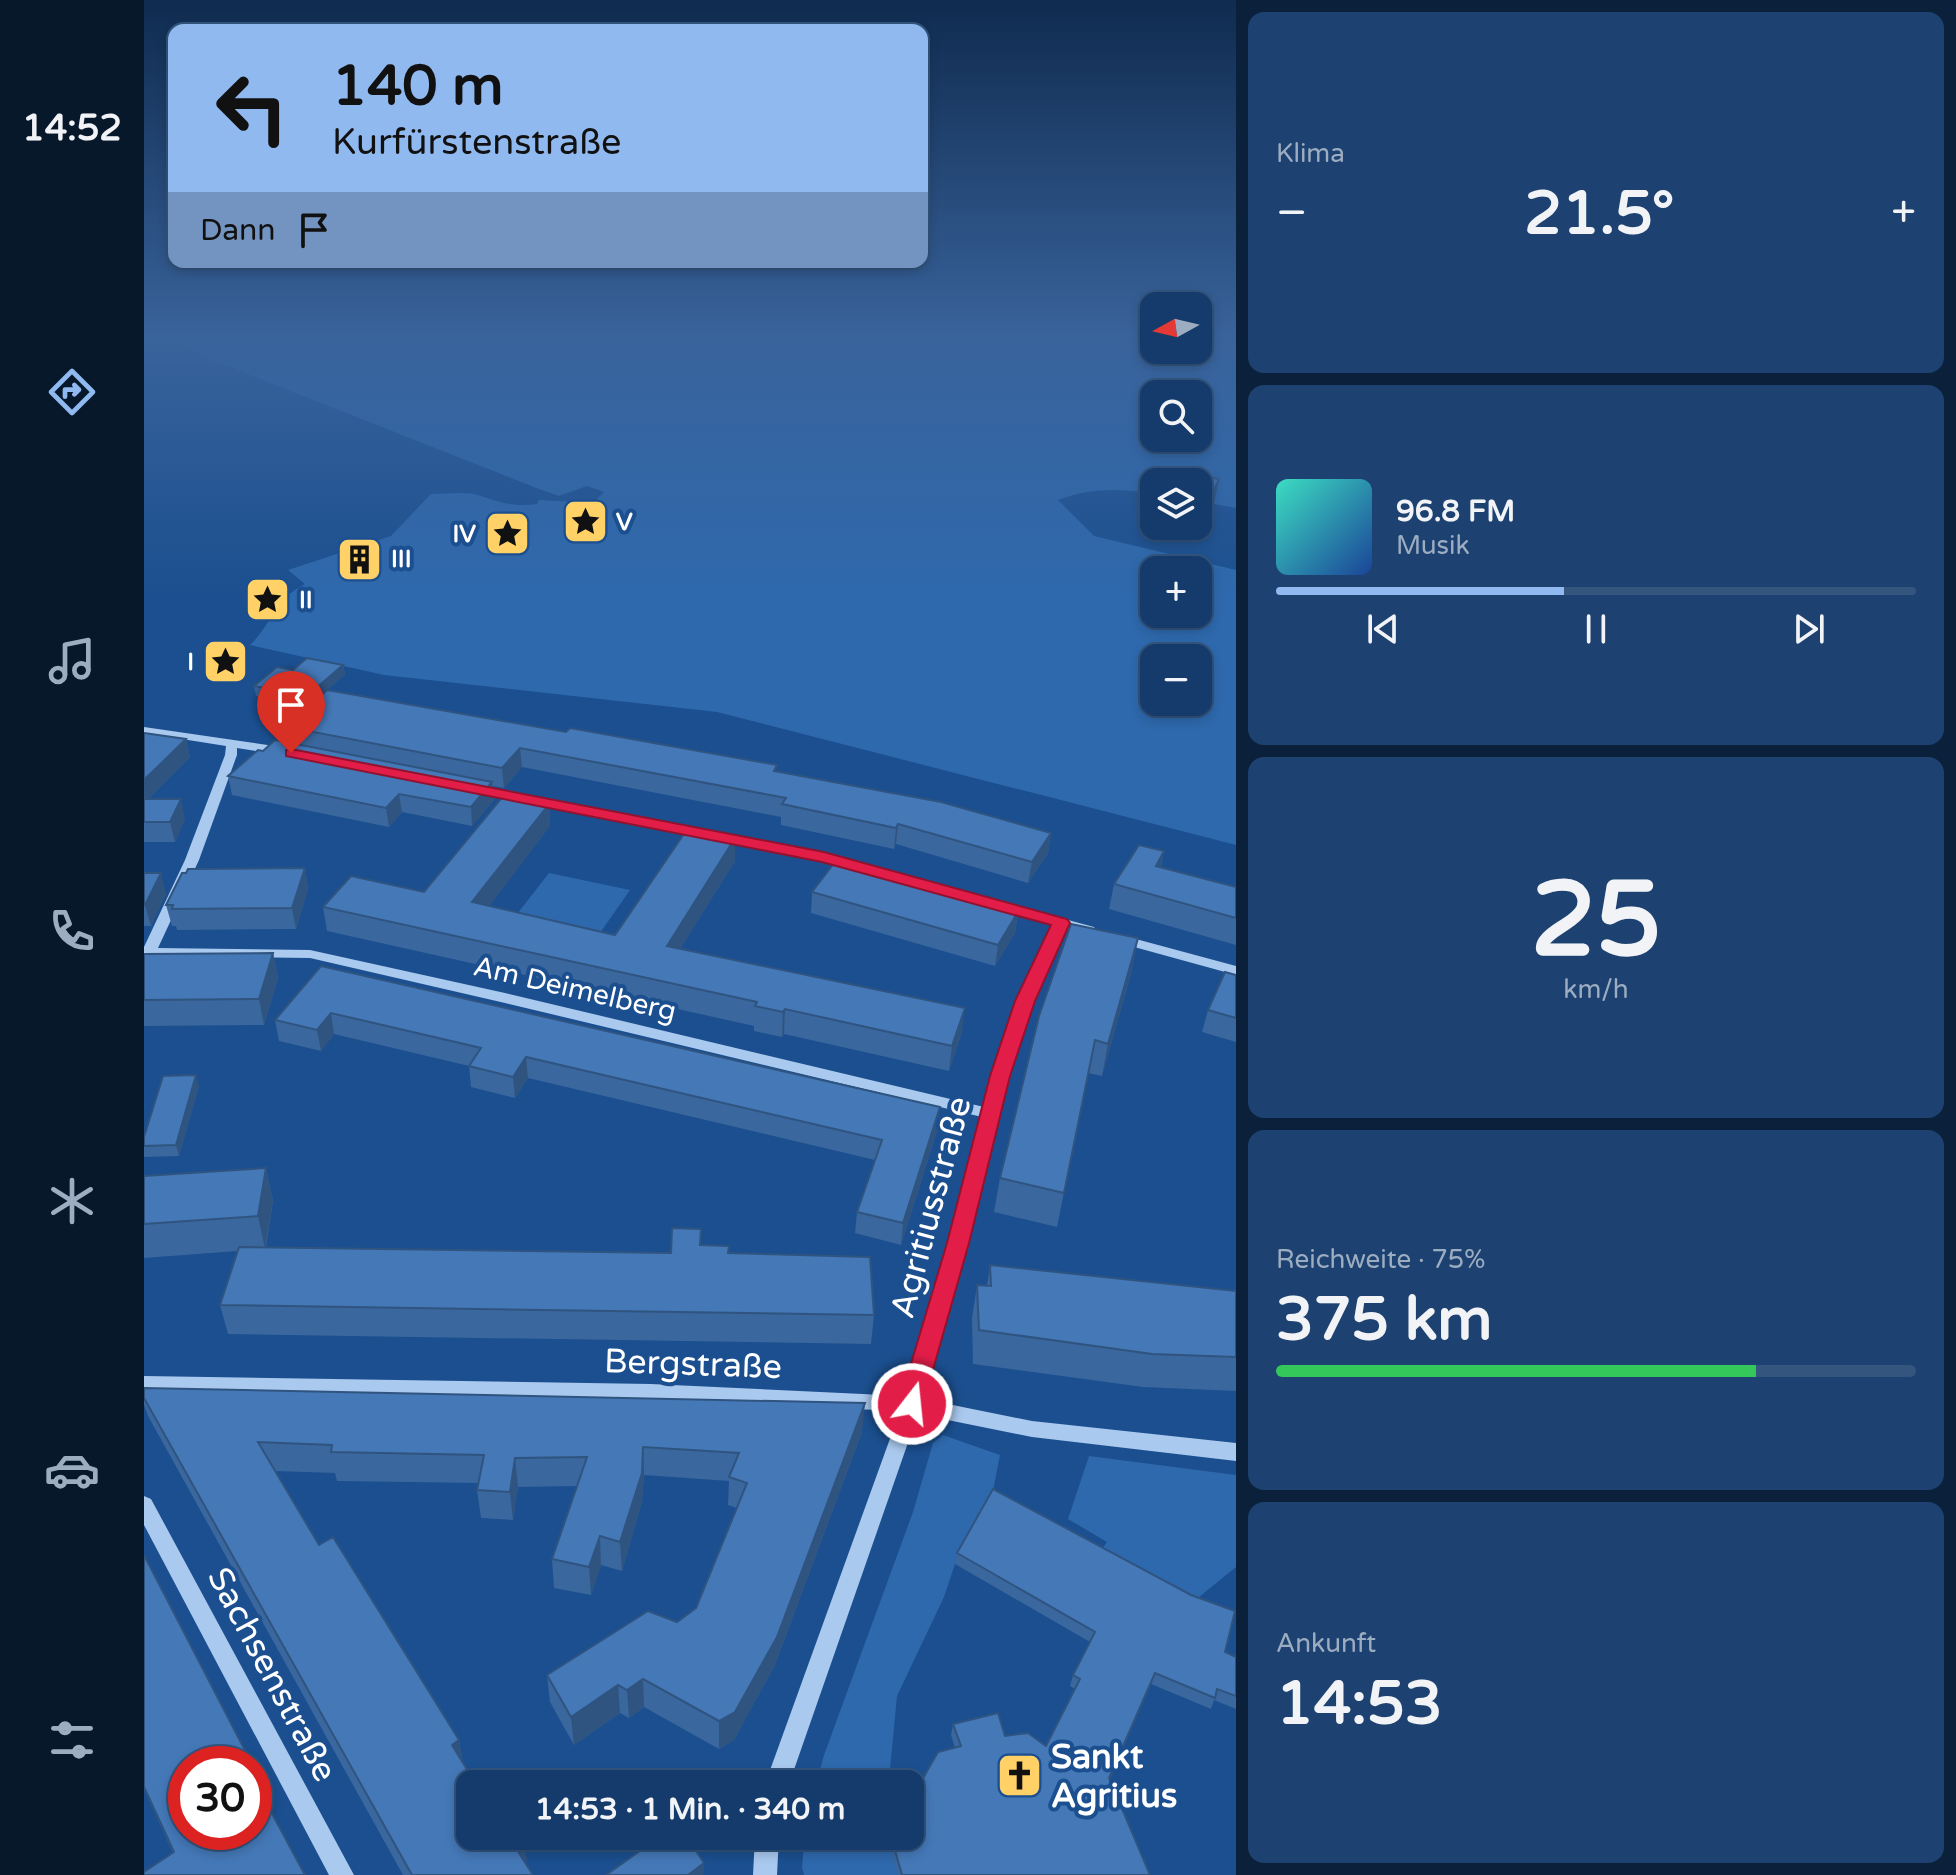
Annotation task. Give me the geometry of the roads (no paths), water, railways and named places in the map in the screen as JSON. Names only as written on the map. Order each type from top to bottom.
[{"type":"street","points":[[144,730],[291,753]]},
{"type":"street","points":[[145,955],[192,860],[231,755],[232,742]]},
{"type":"street","points":[[455,785],[824,858],[1236,971]]},
{"type":"street","name":"Agritiusstraße","points":[[782,1770],[912,1404],[958,1243],[990,1114],[1025,1001],[1061,923]]},
{"type":"street","name":"Am Deimelberg","points":[[145,955],[310,954],[990,1114]]},
{"type":"street","name":"Bergstraße","points":[[144,1384],[636,1392],[912,1404],[1019,1426],[1236,1452]]},
{"type":"street","name":"Sachsenstraße","points":[[144,1505],[342,1875]]},
{"type":"street","points":[[765,1875],[766,1850]]},
{"type":"place","name":"V","points":[[585,522]]},
{"type":"place","name":"IV","points":[[507,534]]},
{"type":"place","name":"III","points":[[360,559]]},
{"type":"place","name":"II","points":[[268,600]]},
{"type":"place","name":"I","points":[[225,662]]},
{"type":"place","name":"Sankt Agritius","points":[[1020,1776]]}]
